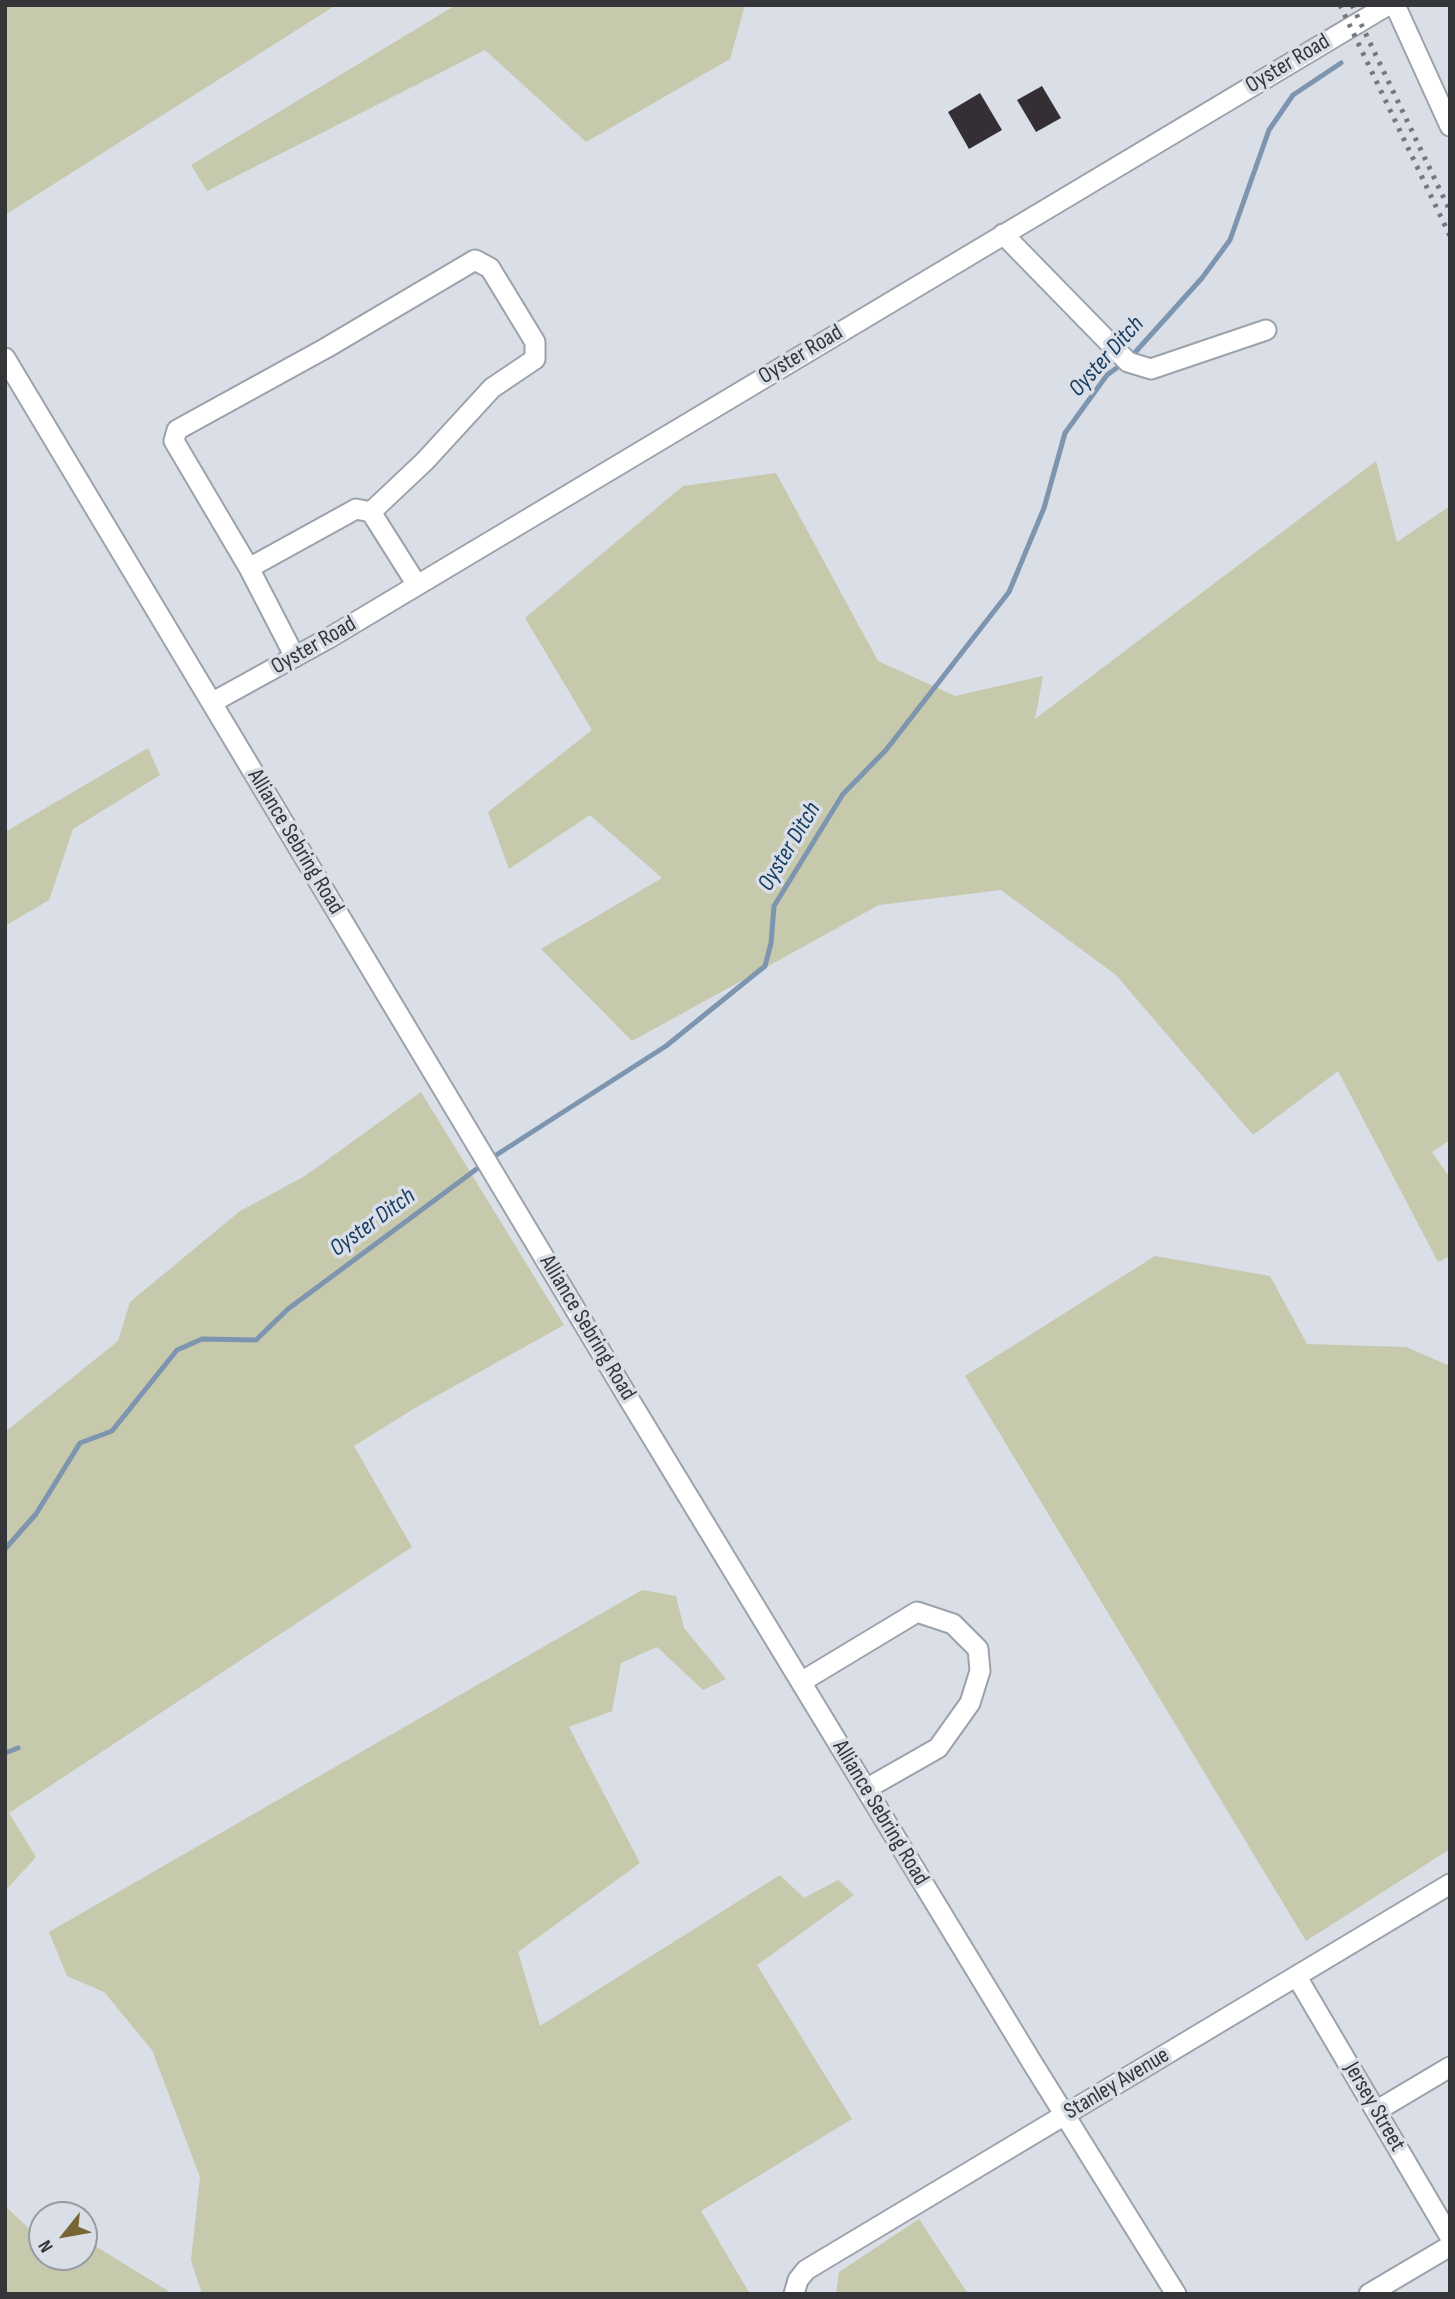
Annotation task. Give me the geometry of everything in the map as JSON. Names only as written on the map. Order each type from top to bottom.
[{"type":"street","name":"Oyster Road","points":[[213,702],[417,585],[1388,5]]},
{"type":"street","points":[[1395,5],[1450,126]]},
{"type":"street","points":[[1003,234],[1123,357],[1151,369],[1266,330]]},
{"type":"street","points":[[295,657],[248,568],[174,441],[177,430],[326,348],[475,260],[490,268],[535,342],[535,359],[492,388],[425,461],[371,512]]},
{"type":"street","name":"Alliance Sebring Road","points":[[5,358],[480,1152],[1065,2116],[1176,2294]]},
{"type":"street","points":[[248,568],[356,509],[371,512],[417,585]]},
{"type":"street","points":[[801,1682],[917,1612],[953,1624],[978,1649],[980,1671],[971,1703],[938,1748],[866,1789]]},
{"type":"street","name":"Stanley Avenue","points":[[794,2293],[806,2270],[1450,1884]]},
{"type":"street","name":"Jersey Street","points":[[1297,1976],[1450,2237]]},
{"type":"street","points":[[1376,2111],[1450,2067]]},
{"type":"street","points":[[1369,2294],[1450,2246]]},
{"type":"green space","points":[[5,5],[336,5],[5,215]]},
{"type":"green space","points":[[456,5],[745,5],[730,59],[586,142],[485,50],[207,191],[191,165]]},
{"type":"green space","points":[[1376,461],[1397,542],[1450,506],[1450,1140],[1432,1152],[1450,1178],[1450,1256],[1438,1262],[1338,1071],[1253,1135],[1116,975],[1001,890],[879,905],[632,1041],[541,949],[662,878],[590,815],[509,869],[488,812],[592,730],[525,618],[683,486],[776,473],[878,661],[955,696],[1043,676],[1035,719]]},
{"type":"green space","points":[[148,748],[160,775],[73,829],[49,900],[5,926],[5,832]]},
{"type":"green space","points":[[421,1092],[564,1325],[415,1408],[354,1446],[412,1547],[9,1813],[36,1857],[5,1891],[5,1432],[118,1341],[130,1302],[240,1211],[305,1176]]},
{"type":"green space","points":[[1155,1256],[1270,1276],[1307,1344],[1406,1347],[1450,1366],[1450,1849],[1306,1941],[965,1376]]},
{"type":"green space","points":[[642,1590],[676,1596],[684,1628],[726,1679],[703,1690],[657,1647],[621,1663],[612,1711],[569,1727],[640,1863],[518,1952],[540,2026],[780,1875],[804,1898],[838,1880],[854,1895],[757,1965],[852,2119],[701,2211],[750,2294],[202,2294],[191,2260],[200,2177],[152,2050],[104,1992],[67,1976],[49,1932]]},
{"type":"green space","points":[[5,2206],[28,2228],[28,2271],[98,2271],[98,2248],[173,2294],[5,2294]]},
{"type":"green space","points":[[919,2219],[968,2294],[836,2294],[839,2272]]},
{"type":"building","points":[[1042,86],[1061,118],[1036,132],[1017,100]]},
{"type":"building","points":[[980,93],[1002,130],[969,149],[948,112]]},
{"type":"waterway","name":"Oyster Ditch","points":[[1130,358],[1202,278],[1230,240],[1269,130],[1293,95],[1341,63]]},
{"type":"waterway","name":"Oyster Ditch","points":[[490,1159],[666,1046],[765,966],[771,943],[774,906],[843,794],[886,750],[1009,592],[1044,508],[1065,433],[1107,375],[1122,364]]},
{"type":"waterway","name":"Oyster Ditch","points":[[5,1549],[36,1514],[80,1443],[112,1431],[177,1350],[202,1339],[256,1340],[288,1309],[482,1165]]},
{"type":"waterway","points":[[5,1753],[18,1748]]},
{"type":"railway","points":[[1340,5],[1450,236]]},
{"type":"railway","points":[[1352,5],[1450,211]]}]
